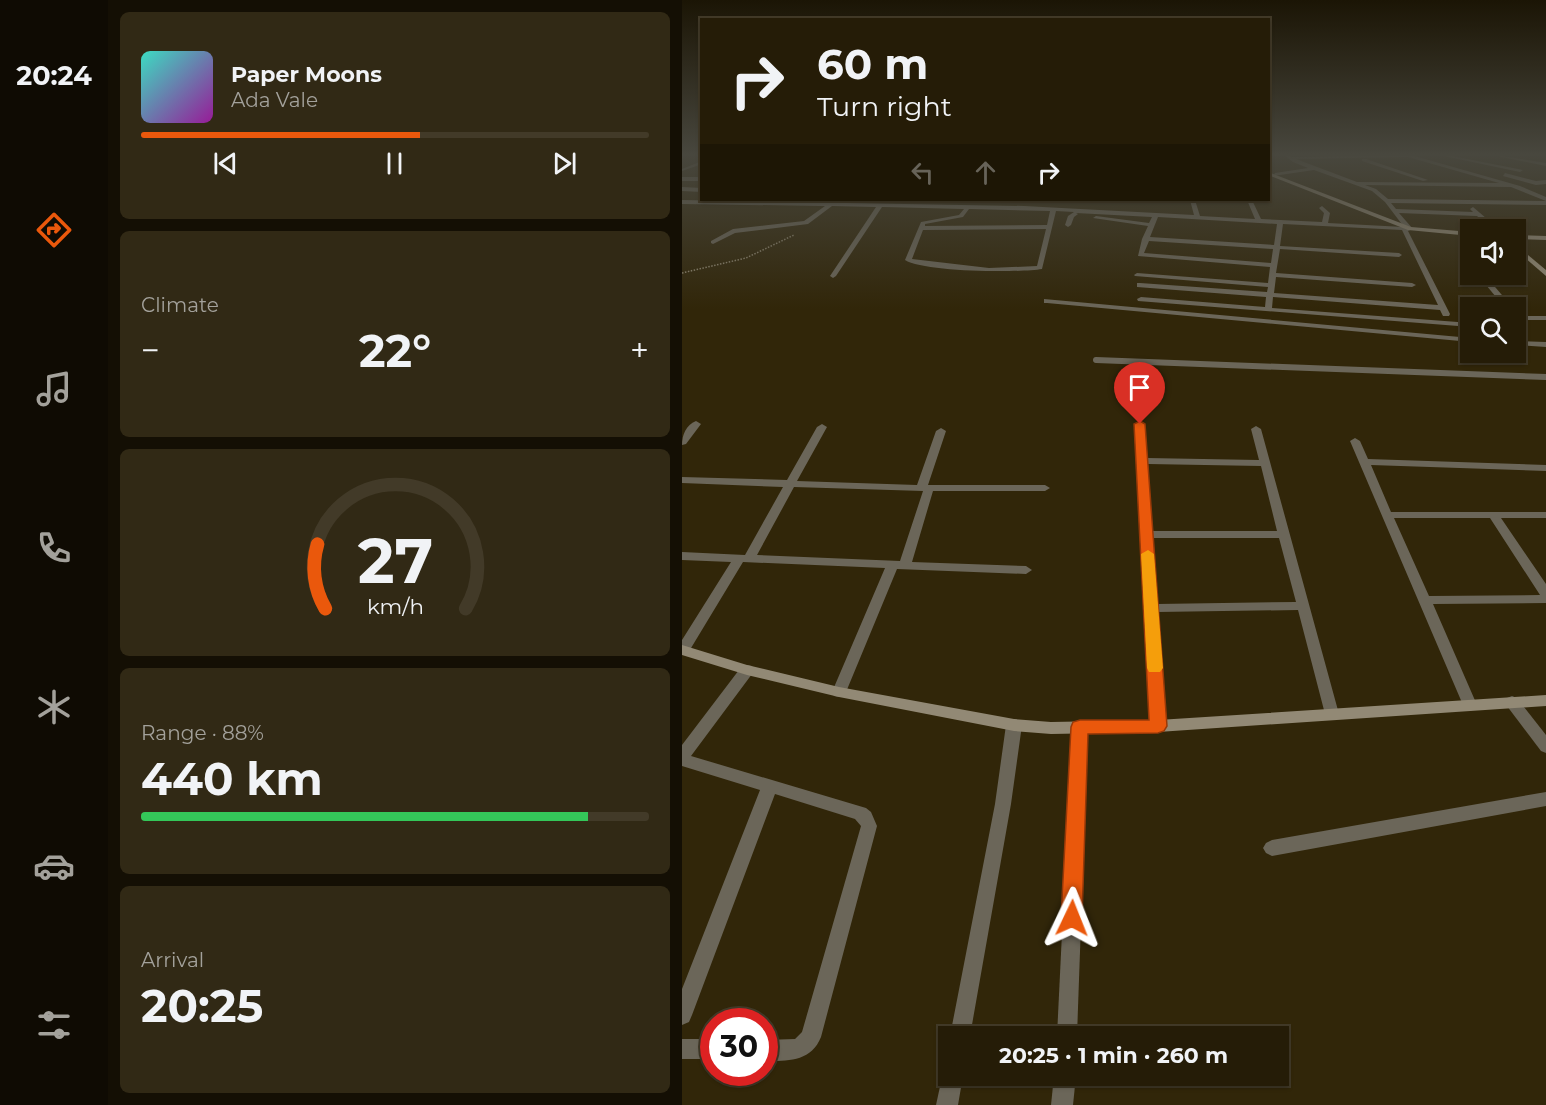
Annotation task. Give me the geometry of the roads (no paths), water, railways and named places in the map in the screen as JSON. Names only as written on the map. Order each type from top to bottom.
[{"type":"street","points":[[713,242],[730,231],[806,223],[828,207]]},
{"type":"street","points":[[857,207],[1053,210],[1151,225]]},
{"type":"street","points":[[833,276],[879,207]]},
{"type":"street","points":[[1194,207],[1196,217]]},
{"type":"street","points":[[1253,207],[1259,221]]},
{"type":"street","points":[[1352,207],[1407,229]]},
{"type":"street","points":[[1391,207],[1407,229],[1450,324]]},
{"type":"street","points":[[1471,207],[1485,219]]},
{"type":"street","points":[[967,208],[961,216],[927,221],[921,228],[908,260],[970,269],[1040,268],[1053,210]]},
{"type":"street","points":[[1322,208],[1327,213],[1324,225]]},
{"type":"street","points":[[1395,211],[1480,214]]},
{"type":"street","points":[[1073,212],[1156,214],[1460,233]]},
{"type":"street","points":[[1068,225],[1073,212]]},
{"type":"street","points":[[1156,214],[1140,255],[1274,265]]},
{"type":"street","points":[[1268,310],[1280,222]]},
{"type":"street","points":[[921,228],[1049,227]]},
{"type":"street","points":[[1526,237],[1546,238]]},
{"type":"street","points":[[1145,239],[1399,255]]},
{"type":"street","points":[[1526,258],[1546,274]]},
{"type":"street","points":[[1137,274],[1271,285]]},
{"type":"street","points":[[1272,275],[1412,285]]},
{"type":"street","points":[[1140,285],[1442,308]]},
{"type":"street","points":[[1490,285],[1500,297]]},
{"type":"street","points":[[1141,299],[1278,312],[1460,325]]},
{"type":"street","points":[[1047,302],[1460,339]]},
{"type":"street","points":[[1277,322],[1278,312]]},
{"type":"street","points":[[1526,318],[1546,318]]},
{"type":"street","points":[[1526,344],[1546,345]]},
{"type":"street","points":[[682,442],[696,424]]},
{"type":"street","points":[[1140,424],[1158,726]]},
{"type":"street","points":[[822,427],[793,483],[682,650],[747,670],[839,692],[1014,724],[1051,728],[1158,726],[1546,700]]},
{"type":"street","points":[[1256,429],[1332,714]]},
{"type":"street","points":[[839,692],[899,564],[925,488],[941,430]]},
{"type":"street","points":[[1355,441],[1470,705]]},
{"type":"street","points":[[1142,461],[1265,463]]},
{"type":"street","points":[[1365,462],[1546,468]]},
{"type":"street","points":[[682,480],[925,488],[1045,488]]},
{"type":"street","points":[[1386,515],[1546,515]]},
{"type":"street","points":[[1493,515],[1546,594]]},
{"type":"street","points":[[1147,535],[1284,534]]},
{"type":"street","points":[[682,556],[1026,570]]},
{"type":"street","points":[[1423,600],[1546,599]]},
{"type":"street","points":[[1151,608],[1303,606]]},
{"type":"street","points":[[747,670],[682,759],[860,813],[865,816],[869,826],[811,1037],[806,1046],[798,1050],[778,1050]]},
{"type":"street","points":[[1512,702],[1546,747]]},
{"type":"street","points":[[962,1026],[1003,804],[1014,724]]},
{"type":"street","points":[[1067,1026],[1080,727]]},
{"type":"street","points":[[682,1015],[770,786]]},
{"type":"street","points":[[1272,848],[1546,799]]},
{"type":"street","points":[[682,1049],[700,1049]]},
{"type":"street","points":[[947,1105],[950,1086]]},
{"type":"street","points":[[1062,1105],[1064,1086]]},
{"type":"lane","points":[[1096,360],[1546,377]]}]
